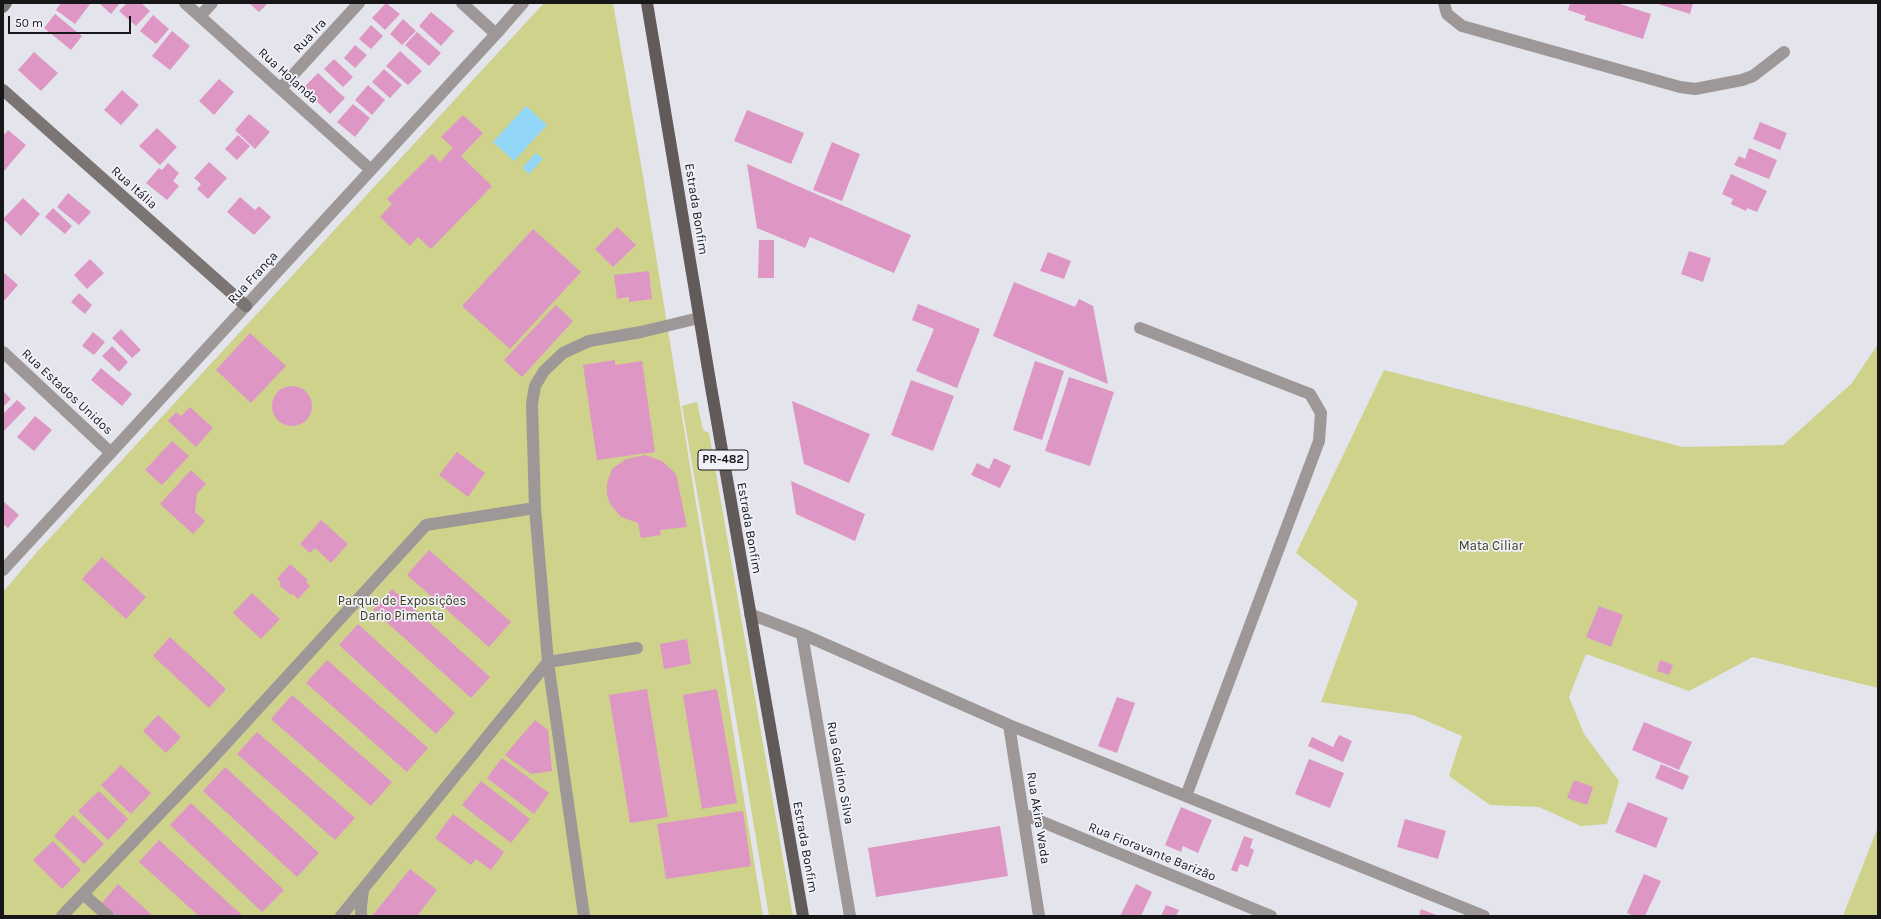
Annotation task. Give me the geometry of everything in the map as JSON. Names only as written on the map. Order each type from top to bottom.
[{"type":"main road","name":"Estrada Bonfim","points":[[647,3],[699,318],[803,916]]},
{"type":"street","points":[[3,7],[6,3]]},
{"type":"street","name":"Rua Holanda","points":[[185,3],[371,170]]},
{"type":"street","points":[[200,16],[212,3]]},
{"type":"street","name":"Rua Ira","points":[[281,88],[359,3]]},
{"type":"street","points":[[462,3],[496,34]]},
{"type":"street","name":"Rua França","points":[[3,570],[523,3]]},
{"type":"street","points":[[1444,3],[1447,14],[1462,26],[1695,90],[1742,80],[1753,76],[1784,52]]},
{"type":"street","name":"Rua Itália","points":[[3,90],[246,306]]},
{"type":"street","points":[[584,916],[548,662],[535,508],[532,404],[535,386],[544,371],[563,353],[589,341],[641,332],[699,318]]},
{"type":"street","points":[[1140,328],[1310,394],[1321,413],[1319,441],[1186,796]]},
{"type":"street","name":"Rua Estados Unidos","points":[[3,352],[111,453]]},
{"type":"street","points":[[62,916],[208,763],[426,525],[535,508]]},
{"type":"street","points":[[750,614],[802,634],[1009,725],[1484,916]]},
{"type":"street","name":"Rua Galdino Silva","points":[[802,634],[850,916]]},
{"type":"street","points":[[341,916],[548,662],[637,648]]},
{"type":"street","name":"Rua Akira Wada","points":[[1009,725],[1039,916]]},
{"type":"street","name":"Rua Fioravante Barizão","points":[[1023,814],[1271,916]]},
{"type":"street","points":[[361,916],[360,907],[364,887]]},
{"type":"street","points":[[83,894],[108,916]]},
{"type":"green space","name":"Parque de Exposições Dario Pimenta","points":[[544,3],[613,3],[642,170],[763,916],[3,916],[3,592],[37,552]]},
{"type":"green space","name":"Mata Ciliar","points":[[1878,344],[1878,688],[1753,657],[1689,691],[1586,654],[1569,697],[1584,734],[1619,781],[1607,824],[1581,826],[1539,807],[1490,805],[1449,776],[1462,736],[1413,715],[1321,702],[1358,602],[1296,553],[1384,370],[1683,447],[1783,445],[1852,383]]},
{"type":"green space","points":[[697,402],[703,430],[709,433],[793,916],[769,916],[682,406]]},
{"type":"green space","points":[[1878,827],[1878,916],[1843,916]]},
{"type":"water","points":[[526,106],[547,125],[514,161],[493,142]]},
{"type":"water","points":[[536,153],[543,159],[529,174],[522,168]]},
{"type":"building","points":[[61,3],[90,4],[75,24],[56,10]]},
{"type":"building","points":[[99,3],[120,3],[111,14]]},
{"type":"building","points":[[127,3],[141,3],[150,11],[136,26],[119,11]]},
{"type":"building","points":[[249,3],[268,3],[259,12]]},
{"type":"building","points":[[386,3],[400,14],[385,30],[372,18]]},
{"type":"building","points":[[1570,3],[1617,3],[1651,14],[1643,39],[1584,20],[1586,16],[1568,10]]},
{"type":"building","points":[[1655,3],[1693,3],[1690,14]]},
{"type":"building","points":[[431,12],[454,31],[441,46],[419,26]]},
{"type":"building","points":[[55,14],[82,36],[71,50],[44,28]]},
{"type":"building","points":[[153,15],[169,29],[156,44],[140,31]]},
{"type":"building","points":[[403,19],[416,31],[402,45],[390,34]]},
{"type":"building","points":[[371,25],[383,36],[371,49],[359,39]]},
{"type":"building","points":[[172,31],[190,46],[170,70],[152,56]]},
{"type":"building","points":[[417,32],[441,53],[429,66],[405,45]]},
{"type":"building","points":[[355,45],[367,55],[355,68],[344,58]]},
{"type":"building","points":[[400,51],[422,71],[408,85],[386,66]]},
{"type":"building","points":[[34,52],[58,73],[41,91],[18,70]]},
{"type":"building","points":[[334,59],[353,77],[343,87],[324,69]]},
{"type":"building","points":[[384,69],[402,85],[390,98],[372,82]]},
{"type":"building","points":[[318,73],[345,98],[330,114],[303,88]]},
{"type":"building","points":[[219,79],[234,92],[214,115],[199,101]]},
{"type":"building","points":[[368,85],[385,100],[372,115],[355,100]]},
{"type":"building","points":[[122,90],[139,105],[121,125],[104,110]]},
{"type":"building","points":[[353,104],[370,118],[355,137],[337,122]]},
{"type":"building","points":[[747,110],[804,133],[791,164],[734,141]]},
{"type":"building","points":[[249,114],[270,132],[255,149],[235,130]]},
{"type":"building","points":[[463,115],[483,133],[461,156],[492,186],[431,249],[418,237],[410,246],[380,217],[392,204],[387,199],[432,154],[440,162],[453,148],[441,137]]},
{"type":"building","points":[[1760,122],[1787,133],[1780,150],[1753,139]]},
{"type":"building","points":[[157,128],[177,147],[160,165],[139,146]]},
{"type":"building","points":[[8,130],[26,145],[4,171],[3,136]]},
{"type":"building","points":[[238,135],[250,146],[237,160],[225,149]]},
{"type":"building","points":[[832,142],[860,154],[842,201],[813,190]]},
{"type":"building","points":[[1749,148],[1777,160],[1769,179],[1734,165],[1739,156],[1745,159]]},
{"type":"building","points":[[209,162],[227,178],[208,199],[197,189],[201,184],[194,178]]},
{"type":"building","points":[[168,163],[179,173],[173,181],[179,186],[167,200],[146,183],[159,168],[162,170]]},
{"type":"building","points":[[747,164],[911,235],[894,273],[810,237],[805,248],[757,228]]},
{"type":"building","points":[[1731,174],[1767,191],[1757,212],[1747,208],[1746,211],[1731,204],[1733,199],[1722,194]]},
{"type":"building","points":[[68,193],[91,212],[79,225],[57,207]]},
{"type":"building","points":[[240,197],[255,210],[259,206],[271,217],[254,235],[227,212]]},
{"type":"building","points":[[23,198],[40,214],[21,236],[3,219]]},
{"type":"building","points":[[53,208],[72,226],[65,234],[45,217]]},
{"type":"building","points":[[617,227],[636,245],[613,267],[595,249]]},
{"type":"building","points":[[533,229],[581,272],[510,349],[462,306]]},
{"type":"building","points":[[759,240],[774,240],[774,278],[758,278]]},
{"type":"building","points":[[1689,251],[1711,258],[1703,282],[1681,274]]},
{"type":"building","points":[[1048,252],[1071,261],[1064,279],[1040,271]]},
{"type":"building","points":[[90,259],[104,273],[87,289],[74,275]]},
{"type":"building","points":[[649,271],[652,299],[629,302],[629,297],[617,299],[614,275]]},
{"type":"building","points":[[3,272],[18,285],[3,302]]},
{"type":"building","points":[[1014,282],[1075,307],[1079,299],[1093,306],[1108,384],[993,336]]},
{"type":"building","points":[[79,293],[92,305],[85,314],[71,302]]},
{"type":"building","points":[[918,304],[980,329],[957,388],[916,371],[934,329],[912,320]]},
{"type":"building","points":[[556,305],[573,321],[522,377],[504,360]]},
{"type":"building","points":[[121,329],[141,350],[132,358],[112,338]]},
{"type":"building","points":[[93,332],[105,342],[94,355],[82,346]]},
{"type":"building","points":[[250,333],[286,366],[251,403],[216,370]]},
{"type":"building","points":[[112,346],[128,362],[119,372],[102,356]]},
{"type":"building","points":[[615,360],[615,365],[642,361],[655,452],[597,460],[583,365]]},
{"type":"building","points":[[1035,361],[1064,371],[1042,440],[1013,430]]},
{"type":"building","points":[[101,368],[132,394],[122,406],[91,380]]},
{"type":"building","points":[[1069,377],[1114,392],[1090,466],[1045,451]]},
{"type":"building","points":[[911,380],[954,396],[933,451],[891,435]]},
{"type":"building","points":[[296,386],[303,389],[309,395],[312,406],[311,414],[303,423],[296,426],[288,426],[281,423],[273,414],[272,402],[275,395],[284,387]]},
{"type":"building","points":[[3,391],[11,399],[3,407]]},
{"type":"building","points":[[17,400],[26,408],[3,432],[3,414]]},
{"type":"building","points":[[792,401],[870,434],[849,483],[804,464]]},
{"type":"building","points":[[190,407],[213,428],[196,447],[168,421],[176,412],[181,416]]},
{"type":"building","points":[[35,416],[52,430],[34,451],[17,437]]},
{"type":"building","points":[[172,441],[189,456],[162,485],[145,470]]},
{"type":"building","points":[[457,452],[485,473],[468,497],[439,475]]},
{"type":"building","points":[[645,455],[662,461],[676,474],[687,527],[660,530],[661,535],[641,538],[638,523],[621,517],[610,504],[607,494],[607,483],[612,469],[626,459]]},
{"type":"building","points":[[994,458],[1011,466],[1000,488],[971,475],[977,463],[989,469]]},
{"type":"building","points":[[191,470],[206,484],[197,493],[195,512],[205,521],[193,534],[160,504]]},
{"type":"building","points":[[791,481],[865,514],[855,541],[796,514]]},
{"type":"building","points":[[3,501],[19,515],[8,528],[3,524]]},
{"type":"building","points":[[321,520],[348,544],[331,563],[315,548],[310,553],[300,544]]},
{"type":"building","points":[[429,550],[511,622],[489,647],[407,575]]},
{"type":"building","points":[[102,557],[146,597],[126,619],[82,579]]},
{"type":"building","points":[[290,564],[308,580],[306,582],[310,586],[298,599],[279,585],[281,583],[277,579]]},
{"type":"building","points":[[392,589],[490,677],[471,698],[373,610]]},
{"type":"building","points":[[252,593],[280,619],[261,639],[233,613]]},
{"type":"building","points":[[1599,606],[1623,615],[1611,647],[1586,637]]},
{"type":"building","points":[[358,624],[455,713],[436,734],[339,645]]},
{"type":"building","points":[[170,637],[226,689],[209,708],[153,656]]},
{"type":"building","points":[[687,639],[691,664],[664,669],[660,644]]},
{"type":"building","points":[[327,660],[428,748],[407,772],[306,683]]},
{"type":"building","points":[[1660,660],[1673,665],[1669,675],[1657,671]]},
{"type":"building","points":[[647,689],[668,817],[630,823],[609,695]]},
{"type":"building","points":[[717,689],[737,803],[702,809],[683,695]]},
{"type":"building","points":[[292,695],[392,782],[371,806],[271,719]]},
{"type":"building","points":[[1117,697],[1135,703],[1117,753],[1098,746]]},
{"type":"building","points":[[158,715],[181,737],[166,753],[143,731]]},
{"type":"building","points":[[535,720],[548,730],[552,771],[531,774],[505,755]]},
{"type":"building","points":[[1644,722],[1692,742],[1679,770],[1632,750]]},
{"type":"building","points":[[257,732],[355,818],[335,840],[237,754]]},
{"type":"building","points":[[1339,735],[1352,741],[1343,762],[1308,746],[1312,737],[1333,747]]},
{"type":"building","points":[[502,758],[549,793],[534,814],[487,778]]},
{"type":"building","points":[[1309,759],[1344,773],[1330,808],[1295,794]]},
{"type":"building","points":[[1661,764],[1689,776],[1683,790],[1655,778]]},
{"type":"building","points":[[121,765],[151,793],[131,814],[101,785]]},
{"type":"building","points":[[225,767],[319,853],[297,877],[203,791]]},
{"type":"building","points":[[1574,780],[1593,787],[1587,805],[1567,798]]},
{"type":"building","points":[[481,781],[530,819],[511,843],[462,805]]},
{"type":"building","points":[[99,791],[128,819],[108,840],[78,811]]},
{"type":"building","points":[[1628,802],[1668,818],[1656,848],[1615,832]]},
{"type":"building","points":[[191,803],[284,890],[262,912],[170,825]]},
{"type":"building","points":[[1181,807],[1212,820],[1198,853],[1183,846],[1181,852],[1165,845]]},
{"type":"building","points":[[743,811],[751,866],[666,879],[657,824]]},
{"type":"building","points":[[453,814],[504,852],[491,870],[476,859],[471,865],[435,838]]},
{"type":"building","points":[[73,815],[104,844],[84,864],[54,836]]},
{"type":"building","points":[[1405,819],[1446,831],[1438,859],[1397,847]]},
{"type":"building","points":[[1000,826],[1008,876],[876,897],[868,848]]},
{"type":"building","points":[[1244,836],[1253,839],[1250,848],[1254,850],[1248,867],[1240,864],[1237,872],[1231,870]]},
{"type":"building","points":[[159,840],[243,916],[199,916],[139,862]]},
{"type":"building","points":[[53,841],[81,870],[62,889],[33,860]]},
{"type":"building","points":[[410,869],[437,890],[417,916],[372,916]]},
{"type":"building","points":[[1644,874],[1661,881],[1645,916],[1634,916],[1627,913]]},
{"type":"building","points":[[118,884],[153,916],[116,916],[102,903]]},
{"type":"building","points":[[1136,884],[1152,892],[1141,916],[1120,916]]},
{"type":"building","points":[[1166,905],[1179,910],[1176,916],[1161,916]]},
{"type":"building","points":[[1421,909],[1439,916],[1419,916]]}]
